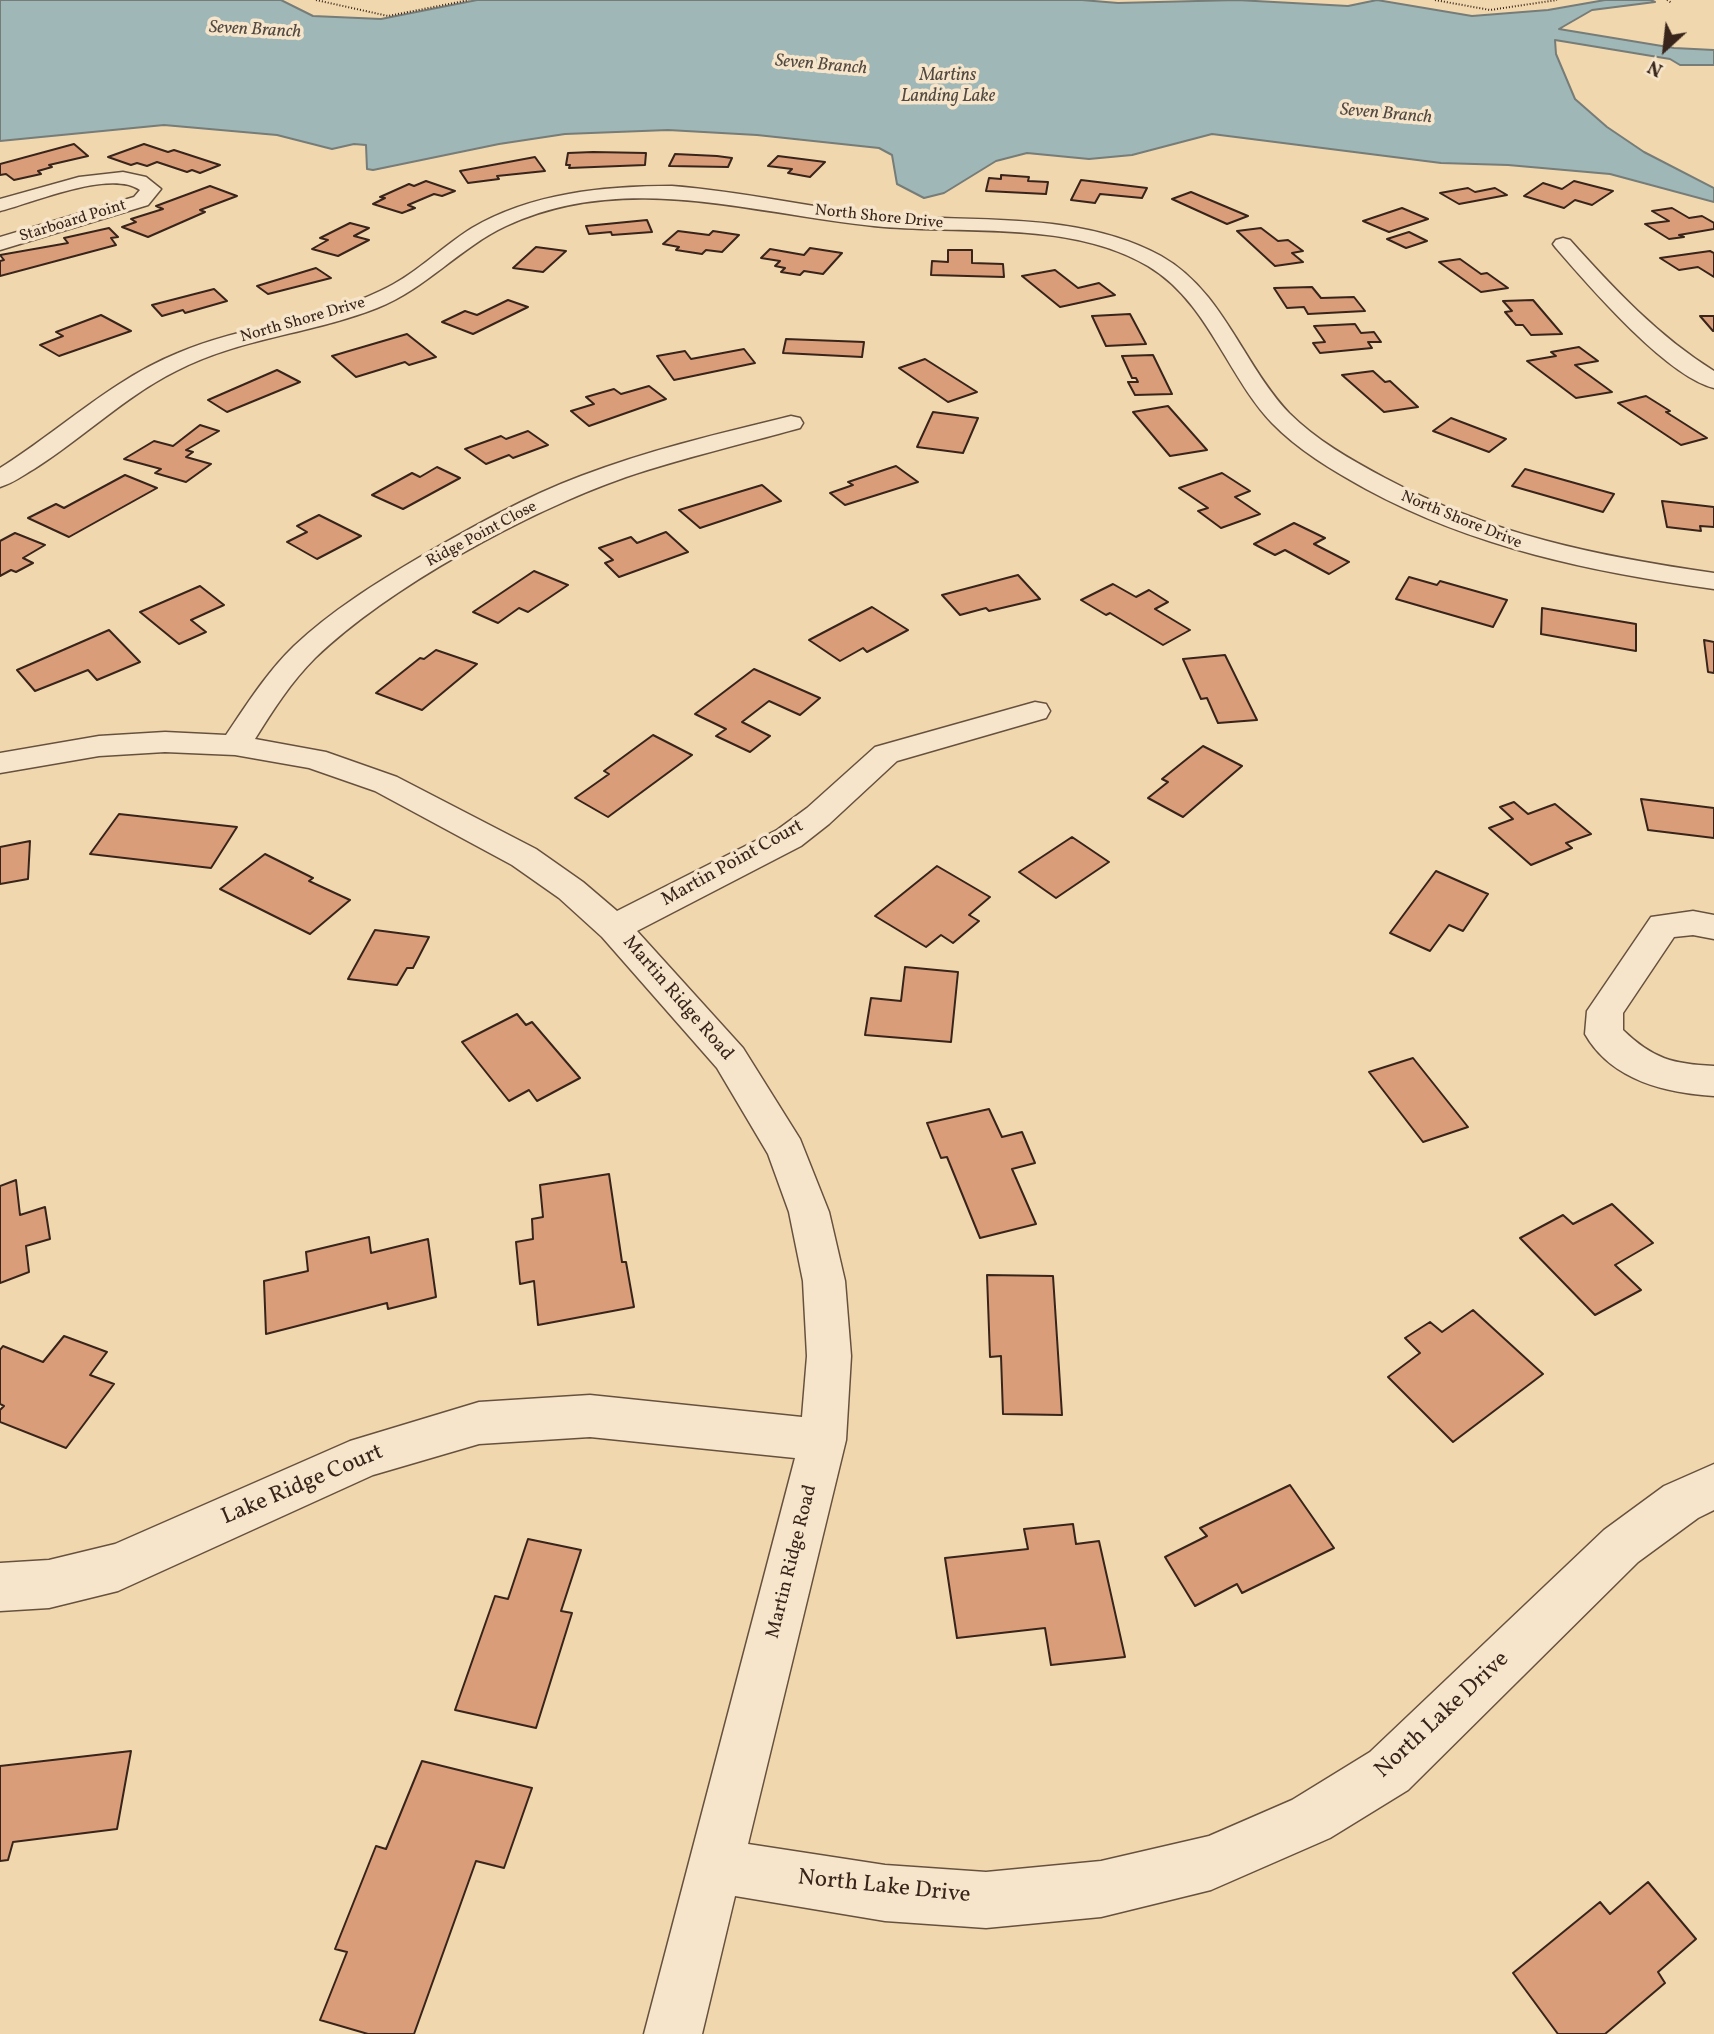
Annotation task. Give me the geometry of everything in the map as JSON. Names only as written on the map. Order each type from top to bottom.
[{"type":"street","name":"Starboard Point","points":[[0,205],[109,178],[135,179],[151,189],[141,201],[0,244]]},
{"type":"street","name":"North Shore Drive","points":[[0,479],[47,449],[127,388],[158,370],[218,345],[339,313],[386,297],[424,276],[476,234],[494,225],[542,207],[572,200],[637,192],[676,192],[736,198],[854,218],[1053,232],[1102,242],[1146,258],[1180,279],[1198,297],[1259,393],[1282,419],[1333,459],[1389,492],[1450,520],[1508,542],[1608,567],[1714,581]]},
{"type":"street","points":[[1563,244],[1636,322],[1663,346],[1714,380]]},
{"type":"street","name":"Ridge Point Close","points":[[235,745],[270,691],[304,653],[349,614],[399,580],[508,518],[563,492],[625,469],[791,423]]},
{"type":"street","name":"Martin Point Court","points":[[614,928],[789,838],[818,816],[886,754],[1035,711]]},
{"type":"street","name":"Martin Ridge Road","points":[[0,763],[99,746],[165,742],[235,745],[315,759],[386,784],[524,857],[571,890],[614,928],[730,1058],[786,1150],[809,1212],[824,1281],[829,1356],[823,1440],[673,2034]]},
{"type":"street","points":[[1714,927],[1693,923],[1663,926],[1605,1011],[1604,1034],[1629,1060],[1659,1075],[1714,1081]]},
{"type":"street","name":"Lake Ridge Court","points":[[0,1587],[49,1584],[118,1567],[366,1456],[479,1423],[590,1416],[823,1440]]},
{"type":"street","name":"North Lake Drive","points":[[717,1866],[885,1893],[986,1900],[1101,1889],[1211,1863],[1311,1819],[1388,1771],[1620,1546],[1681,1502],[1714,1486]]},
{"type":"path","points":[[316,0],[388,16],[469,0]]},
{"type":"path","points":[[1435,0],[1490,10],[1557,0]]},
{"type":"path","points":[[1667,0],[1672,3]]},
{"type":"water","name":"Martins Landing Lake","points":[[0,0],[281,0],[313,16],[381,19],[477,0],[1082,0],[1118,3],[1237,0],[1348,6],[1377,0],[1472,16],[1548,10],[1605,0],[1651,0],[1655,2],[1592,10],[1559,29],[1674,48],[1714,50],[1714,65],[1680,65],[1670,59],[1555,40],[1556,54],[1575,99],[1607,127],[1644,152],[1714,188],[1714,202],[1610,174],[1508,165],[1441,163],[1212,134],[1132,155],[1089,159],[1027,153],[996,161],[944,193],[924,198],[897,184],[892,155],[879,148],[757,135],[668,130],[565,134],[499,144],[373,170],[367,169],[366,145],[354,144],[332,149],[277,135],[164,125],[0,141]]},
{"type":"building","points":[[74,144],[88,156],[49,165],[52,167],[38,171],[41,174],[14,180],[6,174],[0,175],[0,164]]},
{"type":"building","points":[[144,144],[168,152],[174,150],[220,165],[200,173],[192,170],[187,172],[157,162],[147,166],[137,163],[131,165],[108,157]]},
{"type":"building","points":[[568,153],[646,153],[645,165],[569,168],[570,165],[566,165]]},
{"type":"building","points":[[675,154],[732,158],[728,167],[669,166]]},
{"type":"building","points":[[778,156],[825,162],[810,177],[788,173],[792,169],[768,166]]},
{"type":"building","points":[[535,157],[545,171],[497,176],[499,179],[468,183],[460,171]]},
{"type":"building","points":[[1001,175],[1029,177],[1028,181],[1048,182],[1046,194],[986,191],[989,178],[1001,179]]},
{"type":"building","points":[[1081,180],[1147,188],[1142,198],[1100,194],[1095,203],[1071,200]]},
{"type":"building","points":[[426,181],[455,191],[442,196],[434,194],[408,205],[415,208],[402,213],[373,204],[385,198],[380,197],[409,184],[414,186]]},
{"type":"building","points":[[1574,181],[1613,191],[1592,205],[1575,200],[1564,208],[1524,196],[1543,183],[1562,189]]},
{"type":"building","points":[[210,186],[237,196],[200,210],[205,212],[148,237],[122,227],[136,222],[131,219],[163,209],[156,206]]},
{"type":"building","points":[[1468,188],[1475,192],[1495,188],[1507,195],[1459,204],[1440,193]]},
{"type":"building","points":[[1191,192],[1248,216],[1227,224],[1172,199]]},
{"type":"building","points":[[1402,208],[1428,219],[1389,232],[1363,221]]},
{"type":"building","points":[[1672,208],[1689,218],[1702,216],[1714,223],[1714,229],[1669,239],[1645,224],[1669,221],[1652,211]]},
{"type":"building","points":[[647,220],[652,232],[589,234],[586,226]]},
{"type":"building","points":[[350,223],[369,228],[354,236],[369,240],[338,256],[312,249],[328,240],[320,238]]},
{"type":"building","points":[[109,228],[118,237],[111,238],[116,245],[0,276],[0,261],[4,260],[0,255],[68,243],[64,238]]},
{"type":"building","points":[[1261,228],[1278,241],[1288,240],[1303,251],[1292,253],[1303,262],[1275,266],[1237,231]]},
{"type":"building","points":[[678,231],[709,235],[713,231],[739,235],[722,252],[706,250],[702,254],[676,250],[679,247],[663,244]]},
{"type":"building","points":[[1409,232],[1427,241],[1406,248],[1387,239]]},
{"type":"building","points":[[536,247],[566,251],[543,272],[513,268]]},
{"type":"building","points":[[810,248],[842,253],[823,274],[781,272],[785,268],[775,266],[780,261],[761,258],[770,249],[804,255]]},
{"type":"building","points":[[948,250],[972,250],[972,263],[1003,264],[1004,277],[931,275],[932,261],[948,262]]},
{"type":"building","points":[[1710,251],[1714,253],[1714,277],[1698,267],[1679,270],[1660,258]]},
{"type":"building","points":[[1460,259],[1508,288],[1481,292],[1439,262]]},
{"type":"building","points":[[316,268],[331,278],[268,294],[257,286]]},
{"type":"building","points":[[1055,270],[1078,288],[1099,283],[1115,295],[1060,307],[1022,276]]},
{"type":"building","points":[[1312,287],[1321,298],[1354,297],[1365,311],[1308,314],[1304,307],[1287,308],[1274,288]]},
{"type":"building","points":[[214,289],[227,301],[185,313],[183,310],[162,316],[152,305]]},
{"type":"building","points":[[508,300],[528,307],[473,334],[442,322],[465,311],[477,315]]},
{"type":"building","points":[[1533,300],[1562,334],[1531,335],[1523,325],[1516,325],[1505,312],[1512,311],[1503,301]]},
{"type":"building","points":[[1130,314],[1146,344],[1106,346],[1092,316]]},
{"type":"building","points":[[101,315],[131,331],[59,356],[40,345],[63,336],[56,332]]},
{"type":"building","points":[[1700,316],[1714,316],[1714,331],[1713,331]]},
{"type":"building","points":[[1355,324],[1361,333],[1374,332],[1381,342],[1368,342],[1372,348],[1320,353],[1313,343],[1325,342],[1314,326]]},
{"type":"building","points":[[407,334],[436,357],[409,365],[405,362],[356,377],[332,356]]},
{"type":"building","points":[[786,339],[864,342],[862,357],[783,353]]},
{"type":"building","points":[[1579,347],[1598,361],[1575,365],[1612,392],[1576,398],[1527,361],[1556,356],[1551,352]]},
{"type":"building","points":[[744,349],[755,363],[674,380],[657,356],[685,351],[691,359]]},
{"type":"building","points":[[1153,355],[1172,394],[1135,395],[1128,382],[1138,382],[1136,378],[1132,378],[1122,356]]},
{"type":"building","points":[[925,359],[977,392],[948,402],[899,368]]},
{"type":"building","points":[[277,370],[300,382],[227,412],[208,400]]},
{"type":"building","points":[[1373,371],[1385,382],[1390,381],[1418,407],[1384,412],[1342,375]]},
{"type":"building","points":[[649,386],[666,399],[589,426],[571,411],[594,404],[586,397],[614,389],[621,394]]},
{"type":"building","points":[[1646,396],[1707,438],[1681,445],[1618,403]]},
{"type":"building","points":[[1168,406],[1207,450],[1170,456],[1133,412]]},
{"type":"building","points":[[933,412],[978,418],[963,453],[917,447]]},
{"type":"building","points":[[1451,418],[1506,439],[1489,452],[1433,431]]},
{"type":"building","points":[[200,425],[219,431],[186,450],[193,452],[186,457],[211,464],[186,482],[155,473],[161,469],[124,459],[154,441],[173,446]]},
{"type":"building","points":[[528,431],[548,445],[513,458],[509,455],[486,464],[465,449],[501,436],[506,439]]},
{"type":"building","points":[[896,466],[918,482],[845,505],[830,493],[853,485],[848,482]]},
{"type":"building","points":[[437,467],[460,478],[403,509],[372,495],[412,473],[420,477]]},
{"type":"building","points":[[1525,469],[1614,494],[1603,512],[1512,486]]},
{"type":"building","points":[[1222,473],[1250,491],[1235,497],[1260,514],[1221,528],[1198,511],[1208,508],[1179,488]]},
{"type":"building","points":[[125,475],[157,488],[69,537],[28,518],[56,504],[64,508]]},
{"type":"building","points":[[762,485],[781,501],[700,528],[679,510]]},
{"type":"building","points":[[1662,501],[1714,507],[1714,527],[1700,526],[1701,531],[1667,527]]},
{"type":"building","points":[[319,515],[361,536],[317,559],[287,542],[307,532],[297,526]]},
{"type":"building","points":[[1294,523],[1325,538],[1314,544],[1349,562],[1329,574],[1285,550],[1275,555],[1254,544]]},
{"type":"building","points":[[666,532],[688,552],[619,577],[605,563],[613,560],[599,548],[631,537],[637,543]]},
{"type":"building","points":[[15,533],[45,545],[23,558],[33,563],[16,572],[11,570],[0,576],[0,541]]},
{"type":"building","points":[[534,571],[568,585],[528,612],[519,608],[498,623],[473,612]]},
{"type":"building","points":[[1018,575],[1040,599],[960,615],[942,595]]},
{"type":"building","points":[[1409,577],[1437,585],[1440,581],[1507,600],[1493,627],[1396,599]]},
{"type":"building","points":[[1113,584],[1136,597],[1149,590],[1168,602],[1155,609],[1190,630],[1163,645],[1110,613],[1106,615],[1081,600]]},
{"type":"building","points":[[200,586],[224,605],[191,620],[206,632],[179,644],[140,612]]},
{"type":"building","points":[[872,607],[908,630],[867,652],[863,648],[840,661],[809,640]]},
{"type":"building","points":[[1542,608],[1636,624],[1636,651],[1541,634]]},
{"type":"building","points":[[109,630],[140,662],[97,680],[88,670],[35,691],[17,670]]},
{"type":"building","points":[[1704,640],[1714,642],[1714,673],[1708,672]]},
{"type":"building","points":[[436,650],[477,664],[422,710],[376,693],[420,658],[424,659]]},
{"type":"building","points":[[1225,655],[1257,720],[1218,723],[1207,698],[1201,699],[1183,659]]},
{"type":"building","points":[[754,669],[820,698],[800,715],[769,701],[742,722],[770,736],[750,752],[716,736],[726,729],[695,714]]},
{"type":"building","points":[[653,735],[692,755],[608,817],[575,798],[609,774],[604,771]]},
{"type":"building","points":[[1203,746],[1242,766],[1183,817],[1148,798],[1168,782],[1162,779]]},
{"type":"building","points":[[1641,799],[1714,808],[1714,838],[1648,830]]},
{"type":"building","points":[[1514,802],[1528,814],[1555,804],[1591,834],[1566,843],[1572,848],[1531,865],[1489,828],[1513,819],[1500,807]]},
{"type":"building","points":[[119,814],[237,827],[211,868],[90,854]]},
{"type":"building","points":[[1072,837],[1109,862],[1056,898],[1019,872]]},
{"type":"building","points":[[30,841],[28,879],[0,884],[0,847]]},
{"type":"building","points":[[265,854],[313,878],[309,881],[350,900],[310,934],[220,889]]},
{"type":"building","points":[[937,866],[990,897],[969,915],[979,921],[953,943],[941,935],[926,947],[875,916]]},
{"type":"building","points":[[1436,871],[1488,894],[1463,931],[1449,925],[1430,951],[1390,933]]},
{"type":"building","points":[[375,930],[429,937],[413,968],[407,968],[397,985],[348,979]]},
{"type":"building","points":[[905,967],[958,972],[951,1042],[865,1035],[871,998],[901,1001]]},
{"type":"building","points":[[517,1014],[526,1025],[532,1022],[580,1078],[537,1101],[529,1090],[509,1101],[462,1042]]},
{"type":"building","points":[[1413,1058],[1468,1127],[1423,1142],[1369,1072]]},
{"type":"building","points":[[989,1109],[1002,1137],[1022,1132],[1035,1163],[1012,1169],[1036,1224],[980,1238],[947,1157],[941,1158],[927,1123]]},
{"type":"building","points":[[609,1174],[622,1262],[626,1262],[634,1307],[538,1325],[534,1281],[520,1284],[516,1242],[533,1239],[532,1219],[543,1217],[540,1185]]},
{"type":"building","points":[[16,1180],[20,1215],[45,1207],[50,1239],[26,1246],[29,1272],[0,1283],[0,1186]]},
{"type":"building","points":[[1612,1204],[1653,1243],[1615,1265],[1641,1290],[1595,1315],[1520,1238],[1563,1215],[1573,1224]]},
{"type":"building","points":[[369,1237],[371,1253],[428,1239],[436,1297],[388,1309],[387,1303],[266,1334],[264,1281],[308,1271],[306,1252]]},
{"type":"building","points":[[987,1275],[1053,1276],[1062,1415],[1003,1414],[1001,1356],[990,1357]]},
{"type":"building","points":[[1473,1310],[1543,1374],[1453,1442],[1388,1377],[1420,1353],[1405,1338],[1430,1322],[1442,1332]]},
{"type":"building","points":[[64,1336],[107,1352],[90,1375],[114,1384],[66,1448],[0,1422],[0,1410],[4,1406],[0,1404],[0,1350],[3,1346],[43,1362]]},
{"type":"building","points":[[1290,1485],[1334,1548],[1242,1593],[1237,1584],[1195,1606],[1165,1557],[1207,1536],[1200,1528]]},
{"type":"building","points":[[1073,1524],[1076,1544],[1099,1541],[1125,1657],[1051,1665],[1045,1628],[957,1638],[945,1558],[1028,1549],[1024,1529]]},
{"type":"building","points":[[528,1539],[581,1550],[561,1611],[572,1613],[536,1728],[455,1710],[495,1596],[508,1599]]},
{"type":"building","points":[[131,1751],[117,1829],[13,1842],[8,1860],[0,1861],[0,1766]]},
{"type":"building","points":[[422,1761],[532,1788],[504,1868],[476,1861],[414,2034],[368,2034],[320,2020],[347,1952],[335,1949],[376,1846],[386,1849]]},
{"type":"building","points":[[1648,1882],[1696,1939],[1658,1972],[1665,1983],[1605,2034],[1558,2034],[1513,1973],[1600,1902],[1610,1914]]},
{"type":"water label","name":"Seven Branch","points":[[255,31]]},
{"type":"water label","name":"Seven Branch","points":[[821,66]]},
{"type":"water label","name":"Seven Branch","points":[[1386,115]]}]
